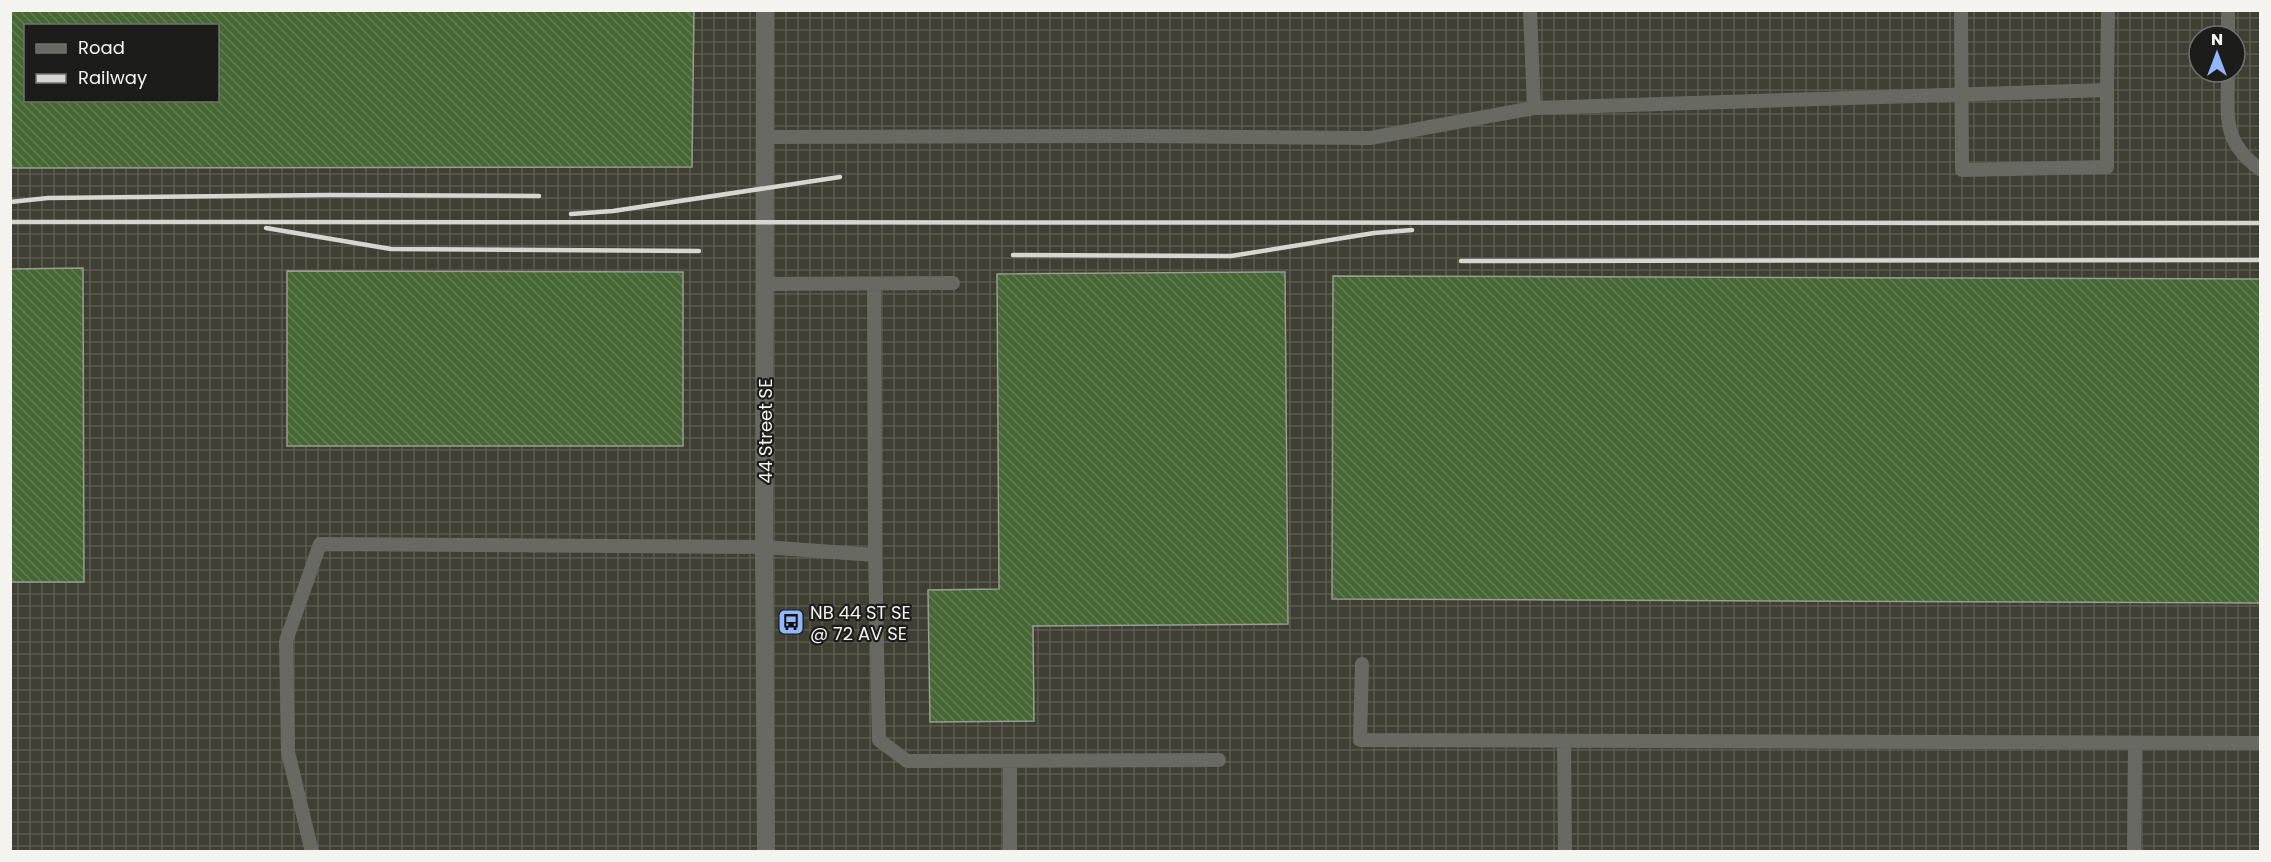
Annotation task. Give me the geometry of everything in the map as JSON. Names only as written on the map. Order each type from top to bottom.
[{"type":"street","name":"44 Street SE","points":[[765,10],[766,852]]},
{"type":"lane","points":[[1530,10],[1534,108]]},
{"type":"lane","points":[[1961,10],[1962,170],[2107,167],[2108,10]]},
{"type":"lane","points":[[2228,84],[2230,134],[2243,156],[2260,169]]},
{"type":"lane","points":[[765,137],[1370,138],[1534,108],[2107,90]]},
{"type":"lane","points":[[765,284],[953,283]]},
{"type":"lane","points":[[874,284],[875,555],[879,740],[907,761],[1219,760]]},
{"type":"lane","points":[[312,852],[288,752],[286,641],[320,544],[764,547],[875,555]]},
{"type":"lane","points":[[1362,664],[1360,740],[2260,743]]},
{"type":"lane","points":[[1564,742],[1565,852]]},
{"type":"lane","points":[[2134,852],[2135,744]]},
{"type":"lane","points":[[1010,761],[1010,852]]},
{"type":"shaded area","points":[[10,11],[2260,11],[2260,851],[11,851]]},
{"type":"building","points":[[10,10],[694,10],[692,167],[10,168]]},
{"type":"building","points":[[83,268],[84,582],[10,582],[10,269]]},
{"type":"building","points":[[287,271],[683,272],[683,446],[287,446]]},
{"type":"building","points":[[1285,272],[1288,624],[1033,626],[1034,721],[930,722],[928,590],[999,589],[997,274]]},
{"type":"building","points":[[1333,276],[2260,279],[2260,603],[1332,599]]},
{"type":"railway","points":[[571,214],[613,211],[840,177]]},
{"type":"railway","points":[[10,202],[48,198],[329,195],[539,196]]},
{"type":"railway","points":[[10,222],[2260,223]]},
{"type":"railway","points":[[266,228],[391,249],[699,251]]},
{"type":"railway","points":[[1013,255],[1231,256],[1374,233],[1412,230]]},
{"type":"railway","points":[[1461,261],[2260,260]]},
{"type":"place","name":"NB 44 ST SE @ 72 AV SE","points":[[791,622]]}]
